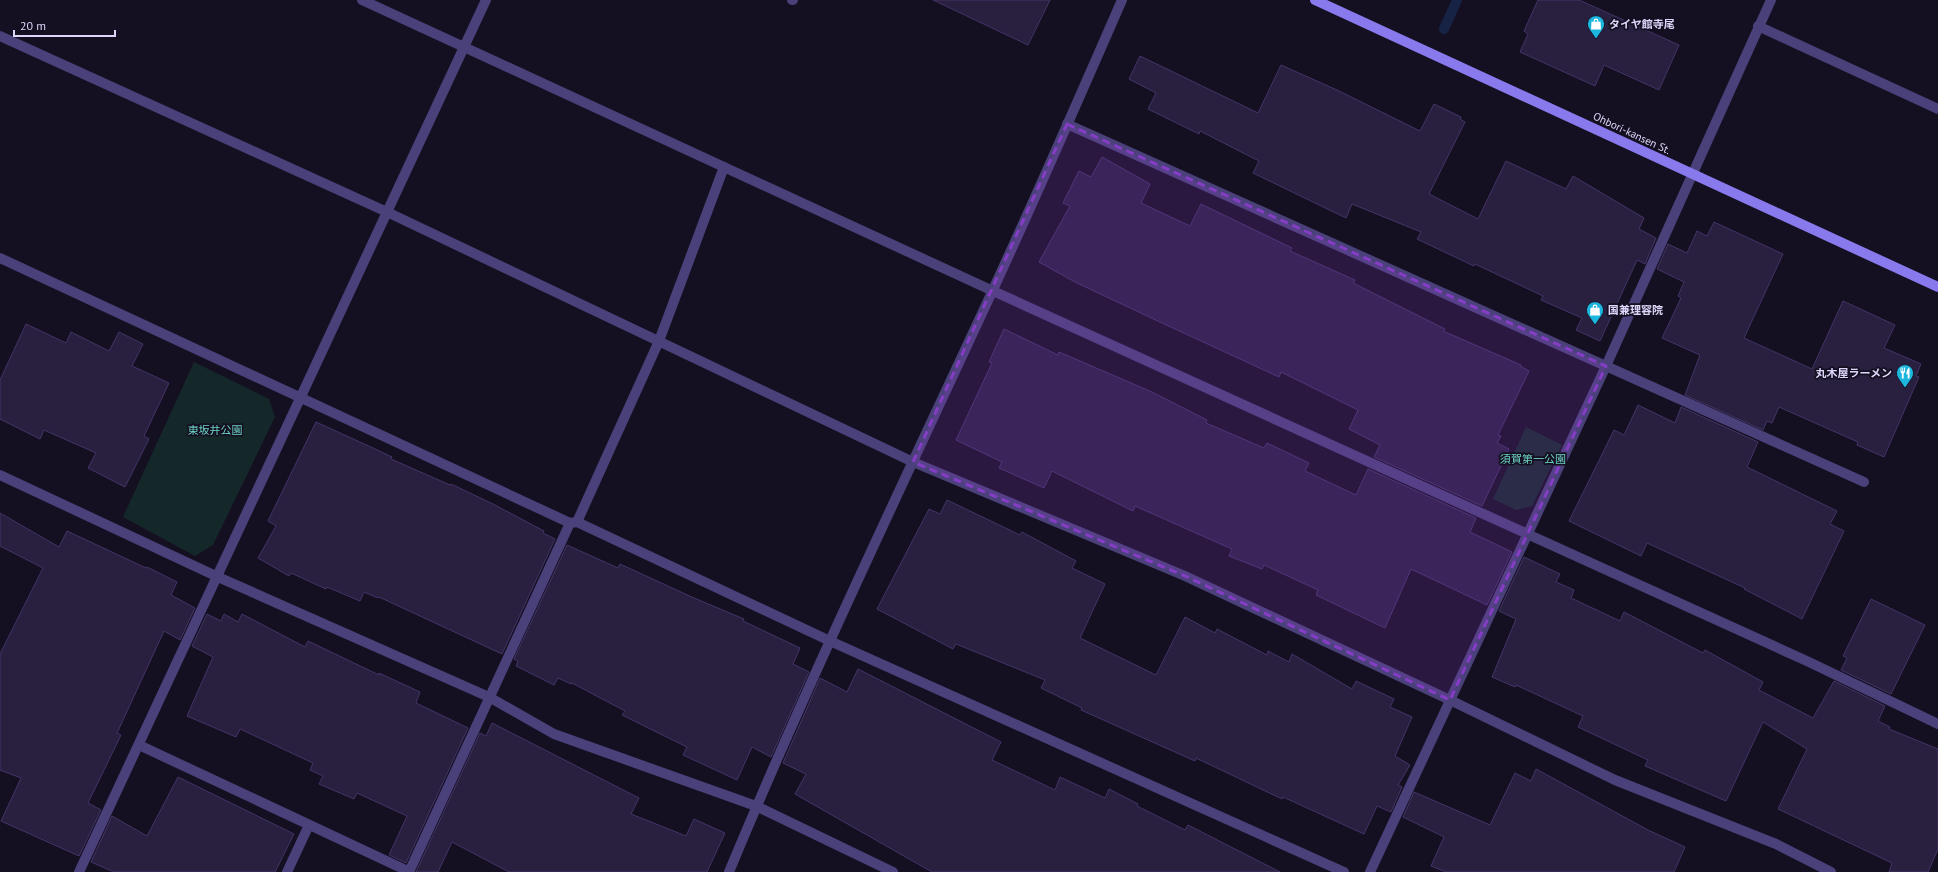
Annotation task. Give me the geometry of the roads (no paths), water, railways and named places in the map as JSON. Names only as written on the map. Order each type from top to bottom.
[{"type":"street","points":[[362,0],[992,291],[1809,662],[1938,724]]},
{"type":"street","points":[[79,872],[486,0]]},
{"type":"street","points":[[729,872],[756,806],[830,641],[992,291],[1122,0]]},
{"type":"street","name":"Ohbori-kansen St.","points":[[1315,0],[1692,175],[1938,287]]},
{"type":"street","points":[[1370,872],[1606,366],[1771,0]]},
{"type":"street","points":[[1758,26],[1938,109]]},
{"type":"street","points":[[0,36],[387,212],[913,462],[1186,576],[1450,700],[1615,780],[1776,844],[1832,872]]},
{"type":"street","points":[[1067,124],[1864,482]]},
{"type":"street","points":[[138,745],[409,872],[489,697],[659,341],[724,167]]},
{"type":"street","points":[[0,258],[299,398],[573,522],[830,641],[1344,872]]},
{"type":"street","points":[[0,475],[218,577],[489,697],[554,734],[756,806],[893,872]]},
{"type":"street","points":[[287,872],[309,825]]},
{"type":"waterway","points":[[1444,29],[1457,0]]},
{"type":"place","name":"タイヤ館寺尾","points":[[1596,39]]},
{"type":"place","name":"国兼理容院","points":[[1595,325]]},
{"type":"place","name":"丸木屋ラーメン","points":[[1905,388]]},
{"type":"park label","name":"東坂井公園","points":[[215,430]]},
{"type":"park label","name":"須賀第一公園","points":[[1533,459]]}]
